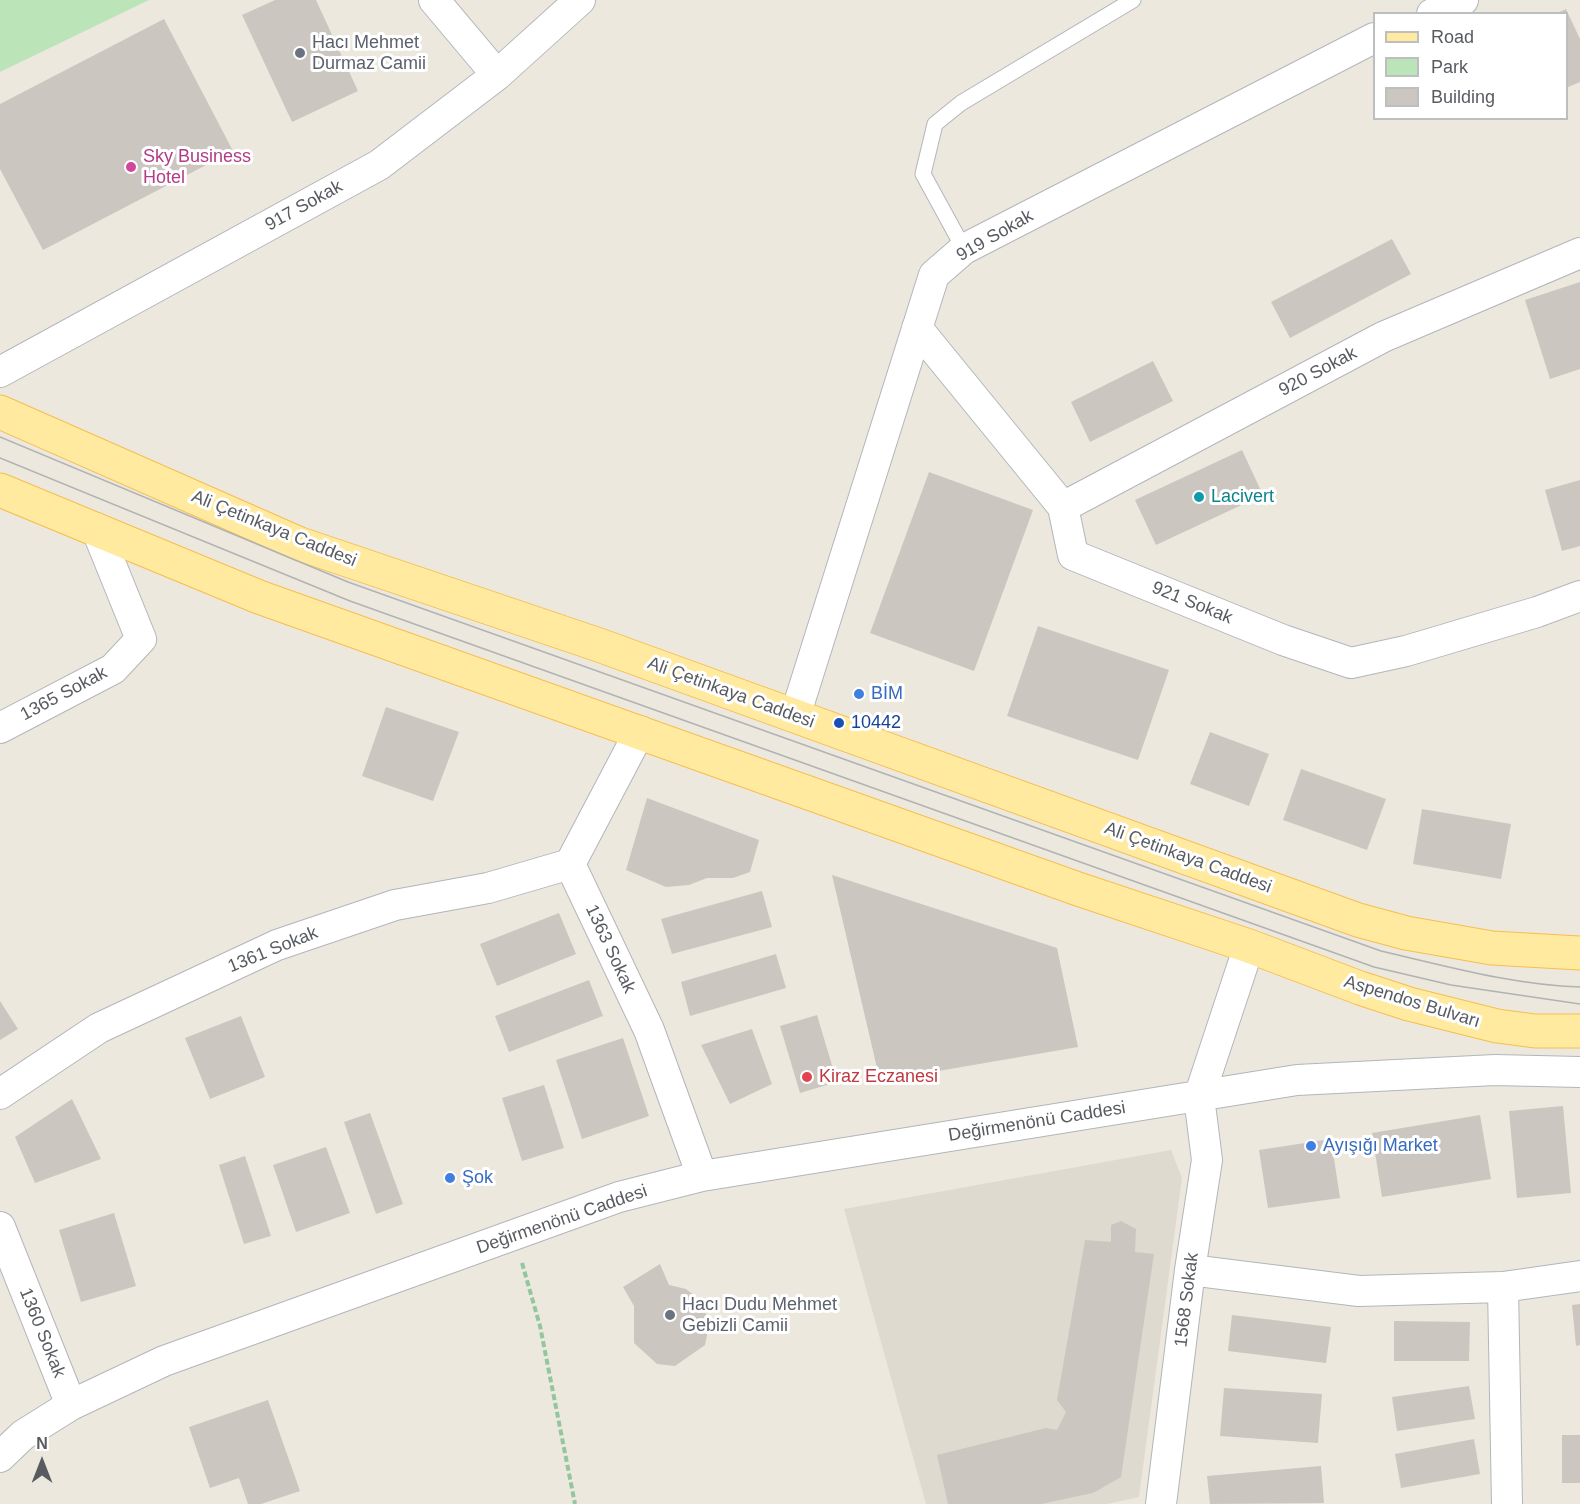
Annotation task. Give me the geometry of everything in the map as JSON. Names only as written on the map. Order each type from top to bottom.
[{"type":"main road","name":"Ali Çetinkaya Caddesi","points":[[0,412],[300,544],[599,645],[1358,920],[1406,933],[1492,948],[1580,953]]},
{"type":"main road","name":"Aspendos Bulvarı","points":[[0,490],[260,597],[1078,889],[1249,946],[1360,988],[1409,1004],[1497,1026],[1535,1031],[1580,1031]]},
{"type":"street","points":[[434,0],[497,75]]},
{"type":"street","name":"917 Sokak","points":[[0,372],[379,165],[497,75],[580,0]]},
{"type":"street","points":[[1436,12],[1463,0]]},
{"type":"street","name":"919 Sokak","points":[[795,717],[934,275],[964,249],[1373,39]]},
{"type":"street","name":"920 Sokak","points":[[1063,507],[1383,337],[1580,253]]},
{"type":"street","name":"921 Sokak","points":[[917,328],[1063,507],[1073,555],[1283,640],[1351,663],[1417,647],[1538,612],[1580,596]]},
{"type":"street","name":"1365 Sokak","points":[[0,728],[113,669],[141,639],[96,528]]},
{"type":"street","points":[[570,864],[640,731]]},
{"type":"street","name":"1361 Sokak","points":[[0,1094],[99,1028],[277,945],[395,904],[488,888],[570,864]]},
{"type":"street","name":"1363 Sokak","points":[[570,864],[649,1030],[702,1176]]},
{"type":"street","points":[[1199,1097],[1249,946]]},
{"type":"street","name":"Değirmenönü Caddesi","points":[[0,1457],[23,1435],[71,1406],[164,1361],[618,1197],[702,1176],[1297,1080],[1495,1070],[1580,1072]]},
{"type":"street","name":"1568 Sokak","points":[[1161,1504],[1190,1270],[1207,1160],[1199,1097]]},
{"type":"street","name":"1360 Sokak","points":[[0,1227],[71,1406]]},
{"type":"street","points":[[1190,1270],[1359,1291],[1503,1287],[1580,1276]]},
{"type":"street","points":[[1503,1287],[1507,1504]]},
{"type":"lane","points":[[964,249],[923,174],[935,124],[961,103],[1133,0]]},
{"type":"path","points":[[515,1236],[540,1326],[575,1504]]},
{"type":"shaded area","points":[[1171,1150],[1182,1178],[1139,1497],[1107,1504],[926,1504],[844,1209]]},
{"type":"green space","points":[[0,0],[149,0],[0,72]]},
{"type":"building","name":"Hacı Mehmet Durmaz Camii","points":[[275,0],[316,0],[358,91],[292,122],[242,15]]},
{"type":"building","points":[[1568,13],[1580,39],[1580,82],[1568,87]]},
{"type":"building","points":[[164,19],[233,151],[43,250],[0,169],[0,104]]},
{"type":"building","points":[[1392,239],[1411,274],[1290,338],[1271,302]]},
{"type":"building","points":[[1580,282],[1580,369],[1550,379],[1525,300]]},
{"type":"building","points":[[1153,361],[1173,401],[1090,442],[1071,402]]},
{"type":"building","name":"Lacivert","points":[[1242,450],[1263,495],[1156,545],[1135,500]]},
{"type":"building","points":[[929,472],[1033,510],[974,671],[870,633]]},
{"type":"building","points":[[1580,480],[1580,546],[1562,551],[1545,490]]},
{"type":"building","points":[[1038,626],[1169,670],[1138,760],[1007,716]]},
{"type":"building","points":[[386,707],[459,732],[433,801],[362,776]]},
{"type":"building","points":[[1210,732],[1269,754],[1249,806],[1190,784]]},
{"type":"building","points":[[1301,769],[1386,799],[1367,850],[1283,820]]},
{"type":"building","points":[[647,798],[759,840],[750,872],[733,878],[707,878],[689,885],[666,887],[626,870]]},
{"type":"building","points":[[1422,809],[1511,824],[1501,879],[1413,864]]},
{"type":"building","points":[[832,875],[1057,948],[1078,1047],[880,1081]]},
{"type":"building","points":[[762,891],[772,927],[672,954],[661,919]]},
{"type":"building","points":[[559,913],[576,954],[497,986],[480,944]]},
{"type":"building","points":[[776,954],[786,988],[690,1016],[681,982]]},
{"type":"building","points":[[589,980],[603,1016],[509,1052],[495,1016]]},
{"type":"building","points":[[0,1001],[18,1029],[0,1040]]},
{"type":"building","points":[[817,1015],[837,1082],[800,1093],[780,1026]]},
{"type":"building","points":[[241,1016],[265,1077],[210,1099],[185,1038]]},
{"type":"building","points":[[752,1029],[772,1084],[730,1104],[701,1045]]},
{"type":"building","points":[[623,1038],[649,1116],[582,1139],[556,1060]]},
{"type":"building","points":[[544,1085],[564,1148],[522,1161],[502,1098]]},
{"type":"building","points":[[72,1099],[101,1159],[35,1183],[15,1137]]},
{"type":"building","points":[[1563,1106],[1571,1193],[1517,1198],[1509,1111]]},
{"type":"building","points":[[370,1113],[403,1204],[376,1214],[344,1122]]},
{"type":"building","points":[[1480,1115],[1491,1179],[1382,1197],[1372,1133]]},
{"type":"building","points":[[1331,1139],[1340,1198],[1268,1208],[1259,1150]]},
{"type":"building","points":[[326,1147],[350,1213],[296,1232],[273,1165]]},
{"type":"building","points":[[245,1156],[271,1236],[244,1244],[219,1165]]},
{"type":"building","points":[[114,1213],[136,1286],[81,1302],[59,1230]]},
{"type":"building","points":[[1121,1221],[1136,1229],[1135,1252],[1154,1254],[1121,1477],[1093,1493],[1041,1504],[948,1504],[937,1455],[1046,1428],[1057,1430],[1066,1412],[1057,1400],[1085,1240],[1111,1242],[1111,1225]]},
{"type":"building","name":"Hacı Dudu Mehmet Gebizli Camii","points":[[660,1264],[669,1285],[686,1289],[702,1301],[709,1325],[705,1345],[675,1366],[657,1364],[634,1343],[634,1306],[623,1287]]},
{"type":"building","points":[[1580,1304],[1580,1345],[1576,1346],[1572,1305]]},
{"type":"building","points":[[1232,1315],[1331,1327],[1326,1363],[1228,1351]]},
{"type":"building","points":[[1394,1321],[1470,1322],[1469,1361],[1394,1361]]},
{"type":"building","points":[[1469,1386],[1475,1419],[1397,1431],[1392,1397]]},
{"type":"building","points":[[1224,1388],[1322,1394],[1318,1443],[1220,1436]]},
{"type":"building","points":[[268,1400],[300,1491],[261,1504],[248,1504],[239,1478],[210,1488],[189,1427]]},
{"type":"building","points":[[1562,1435],[1580,1435],[1580,1483],[1562,1483]]},
{"type":"building","points":[[1474,1439],[1480,1474],[1401,1488],[1395,1454]]},
{"type":"building","points":[[1321,1466],[1324,1503],[1210,1504],[1207,1476]]},
{"type":"tram line","points":[[0,437],[348,582],[1381,951],[1505,979],[1580,987]]},
{"type":"tram line","points":[[0,458],[350,601],[1374,967],[1451,985],[1580,1004]]},
{"type":"place","name":"Hacı Mehmet Durmaz Camii","points":[[300,53]]},
{"type":"place","name":"Sky Business Hotel","points":[[131,167]]},
{"type":"place","name":"Lacivert","points":[[1199,497]]},
{"type":"place","name":"BİM","points":[[859,694]]},
{"type":"place","name":"10442","points":[[839,723]]},
{"type":"place","name":"Kiraz Eczanesi","points":[[807,1077]]},
{"type":"place","name":"Ayışığı Market","points":[[1311,1146]]},
{"type":"place","name":"Şok","points":[[450,1178]]},
{"type":"place","name":"Hacı Dudu Mehmet Gebizli Camii","points":[[670,1315]]}]
